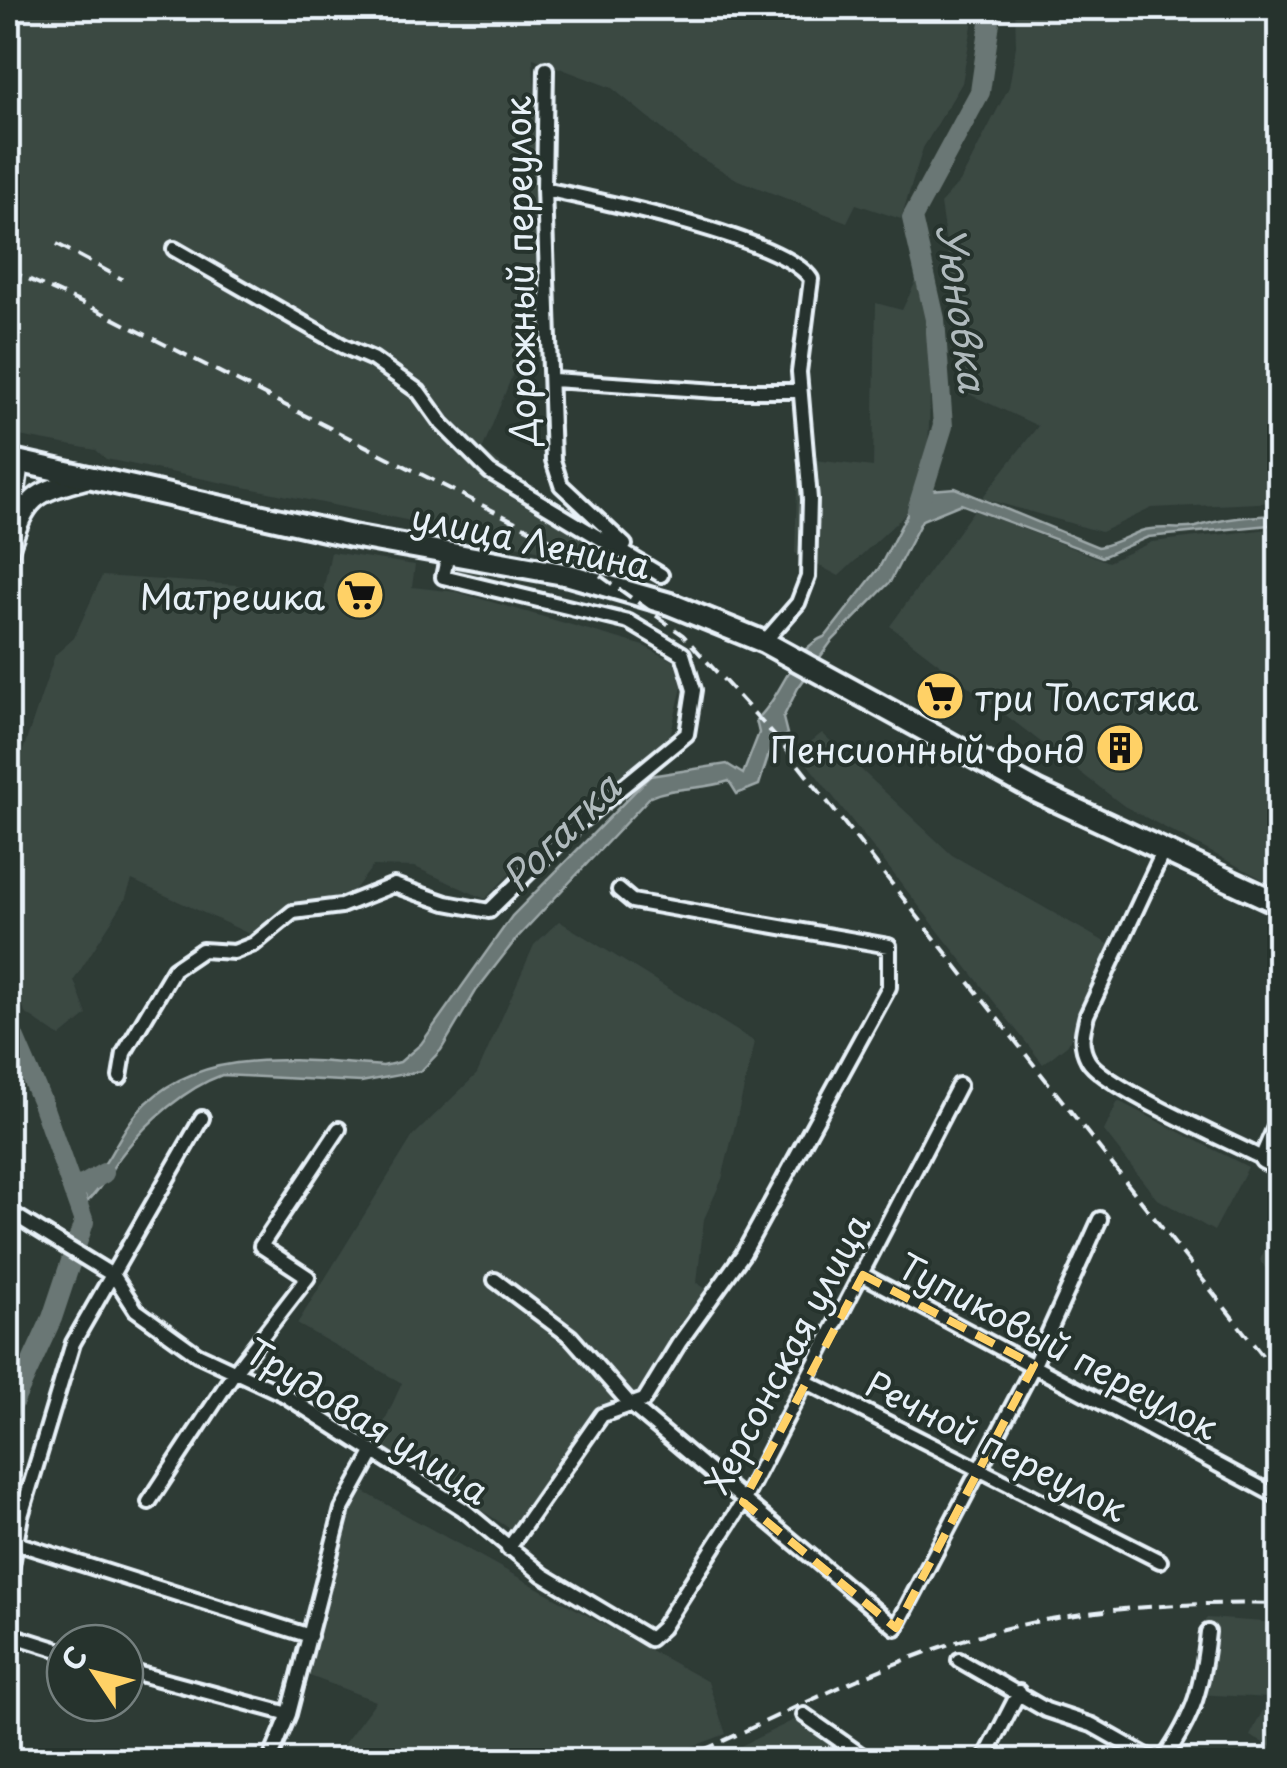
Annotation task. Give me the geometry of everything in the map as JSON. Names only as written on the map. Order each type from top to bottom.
[{"type":"main road","name":"улица Ленина","points":[[13,460],[192,502],[448,554],[570,574],[670,604],[771,646],[1038,792],[1280,904]]},
{"type":"main road","points":[[8,550],[13,460]]},
{"type":"main road","points":[[8,550],[29,502],[42,490],[95,477]]},
{"type":"main road","points":[[1272,1163],[1280,1122]]},
{"type":"street","name":"Дорожный переулок","points":[[546,69],[544,188],[552,460],[560,485],[590,516],[662,574]]},
{"type":"street","points":[[544,188],[651,213],[778,252],[802,266],[811,279],[800,391],[810,499],[808,577],[798,604],[771,646]]},
{"type":"street","points":[[174,249],[344,346],[373,358],[419,392],[442,424],[490,472],[662,574],[670,604]]},
{"type":"street","points":[[552,380],[718,392],[800,391]]},
{"type":"street","points":[[120,1077],[124,1052],[160,989],[174,969],[202,950],[234,952],[254,944],[292,912],[341,906],[394,885],[446,903],[488,911],[582,820],[687,734],[694,690],[682,654],[629,622],[443,577],[448,554]]},
{"type":"street","points":[[1163,852],[1088,1015],[1081,1038],[1086,1057],[1106,1078],[1272,1163]]},
{"type":"street","points":[[508,1549],[602,1415],[644,1400],[752,1238],[889,987],[889,946],[632,901],[619,890]]},
{"type":"street","name":"Херсонская улица","points":[[650,1639],[662,1628],[743,1502],[958,1085]]},
{"type":"street","points":[[8,1586],[16,1542],[73,1344],[202,1118]]},
{"type":"street","points":[[149,1502],[236,1370],[308,1277],[261,1246],[338,1129]]},
{"type":"street","points":[[8,1211],[114,1276]]},
{"type":"street","points":[[495,1280],[571,1338],[631,1405],[896,1628],[1034,1365],[1100,1219]]},
{"type":"street","name":"Тупиковый переулок","points":[[863,1275],[1280,1498]]},
{"type":"street","name":"Трудовая улица","points":[[114,1276],[136,1310],[197,1354],[282,1394],[463,1509],[508,1549],[650,1639]]},
{"type":"street","name":"Речной переулок","points":[[807,1382],[1160,1561]]},
{"type":"street","points":[[270,1760],[289,1714],[342,1509],[373,1452]]},
{"type":"street","points":[[16,1542],[310,1636]]},
{"type":"street","points":[[1163,1760],[1188,1724],[1202,1690],[1208,1632]]},
{"type":"street","points":[[8,1634],[45,1646]]},
{"type":"street","points":[[959,1660],[1062,1718],[1092,1725],[1154,1760]]},
{"type":"street","points":[[145,1675],[289,1714]]},
{"type":"street","points":[[984,1760],[1019,1692]]},
{"type":"street","points":[[804,1714],[868,1760]]},
{"type":"highlighted area","points":[[863,1275],[1034,1365],[896,1628],[743,1502]]},
{"type":"shaded area","points":[[8,8],[975,8],[962,83],[923,148],[901,219],[856,204],[847,222],[738,180],[689,151],[612,88],[533,58],[544,297],[482,450],[619,551],[609,568],[455,530],[106,459],[96,450],[8,434]]},
{"type":"shaded area","points":[[1015,8],[1279,8],[1279,502],[1152,508],[1101,532],[982,498],[1038,426],[969,394],[940,204],[960,182],[1009,87],[1016,46]]},
{"type":"shaded area","points":[[918,277],[933,321],[928,451],[913,507],[839,576],[795,553],[798,458],[873,467],[876,303],[902,310]]},
{"type":"shaded area","points":[[955,488],[1098,547],[1148,529],[1189,528],[1279,515],[1279,524],[1148,537],[1102,557],[961,504],[922,520],[890,582],[831,642],[798,688],[783,718],[787,734],[772,744],[759,785],[737,794],[729,781],[650,797],[517,938],[476,991],[441,1050],[421,1071],[361,1082],[222,1075],[195,1088],[156,1117],[87,1202],[78,1177],[95,1177],[137,1113],[161,1091],[189,1075],[252,1061],[383,1066],[400,1062],[421,1044],[512,916],[650,776],[727,764],[743,774],[759,733],[756,720],[795,662],[814,642],[826,636],[879,568],[915,499],[931,490]]},
{"type":"shaded area","points":[[974,510],[1108,562],[1152,542],[1279,528],[1279,888],[1124,806],[890,626]]},
{"type":"shaded area","points":[[331,552],[415,565],[412,587],[457,592],[641,645],[674,661],[682,687],[670,736],[552,831],[485,899],[415,867],[373,866],[352,893],[287,907],[254,936],[132,880],[125,900],[74,980],[87,1015],[60,1037],[25,1013],[8,958],[8,795],[55,655],[74,638],[102,576],[252,586],[321,601]]},
{"type":"shaded area","points":[[822,733],[952,855],[1110,945],[1068,1044],[1043,1064],[798,752]]},
{"type":"shaded area","points":[[559,921],[755,1042],[722,1179],[704,1219],[697,1283],[721,1299],[647,1405],[605,1418],[523,1537],[375,1442],[402,1383],[297,1324],[413,1136],[477,1074],[534,945]]},
{"type":"shaded area","points":[[1118,1101],[1248,1167],[1214,1231],[1156,1198],[1104,1131]]},
{"type":"shaded area","points":[[1279,1218],[1279,1287],[1260,1260]]},
{"type":"shaded area","points":[[357,1488],[708,1682],[726,1734],[657,1760],[338,1760],[334,1757],[376,1701],[307,1675]]},
{"type":"shaded area","points":[[1207,1618],[1279,1623],[1279,1751],[1250,1736],[1269,1698],[1196,1694],[1199,1628]]},
{"type":"shaded area","points":[[804,1715],[868,1760],[712,1760]]},
{"type":"waterway","name":"Уюновка","points":[[917,510],[943,426],[935,319],[912,218],[980,92],[992,8]]},
{"type":"waterway","points":[[8,1023],[41,1100],[84,1222],[52,1318],[8,1414]]},
{"type":"waterway","name":"Рогатка","points":[[73,1191],[104,1173]]},
{"type":"railway","points":[[57,244],[122,279]]},
{"type":"railway","points":[[8,270],[95,309],[551,540],[683,635],[782,744],[1280,1378]]},
{"type":"railway","points":[[681,1760],[877,1671],[999,1630],[1139,1608],[1280,1604]]},
{"type":"place","name":"Матрешка","points":[[360,595]]},
{"type":"place","name":"три Толстяка","points":[[940,696]]},
{"type":"place","name":"Пенсионный фонд","points":[[1120,748]]}]
